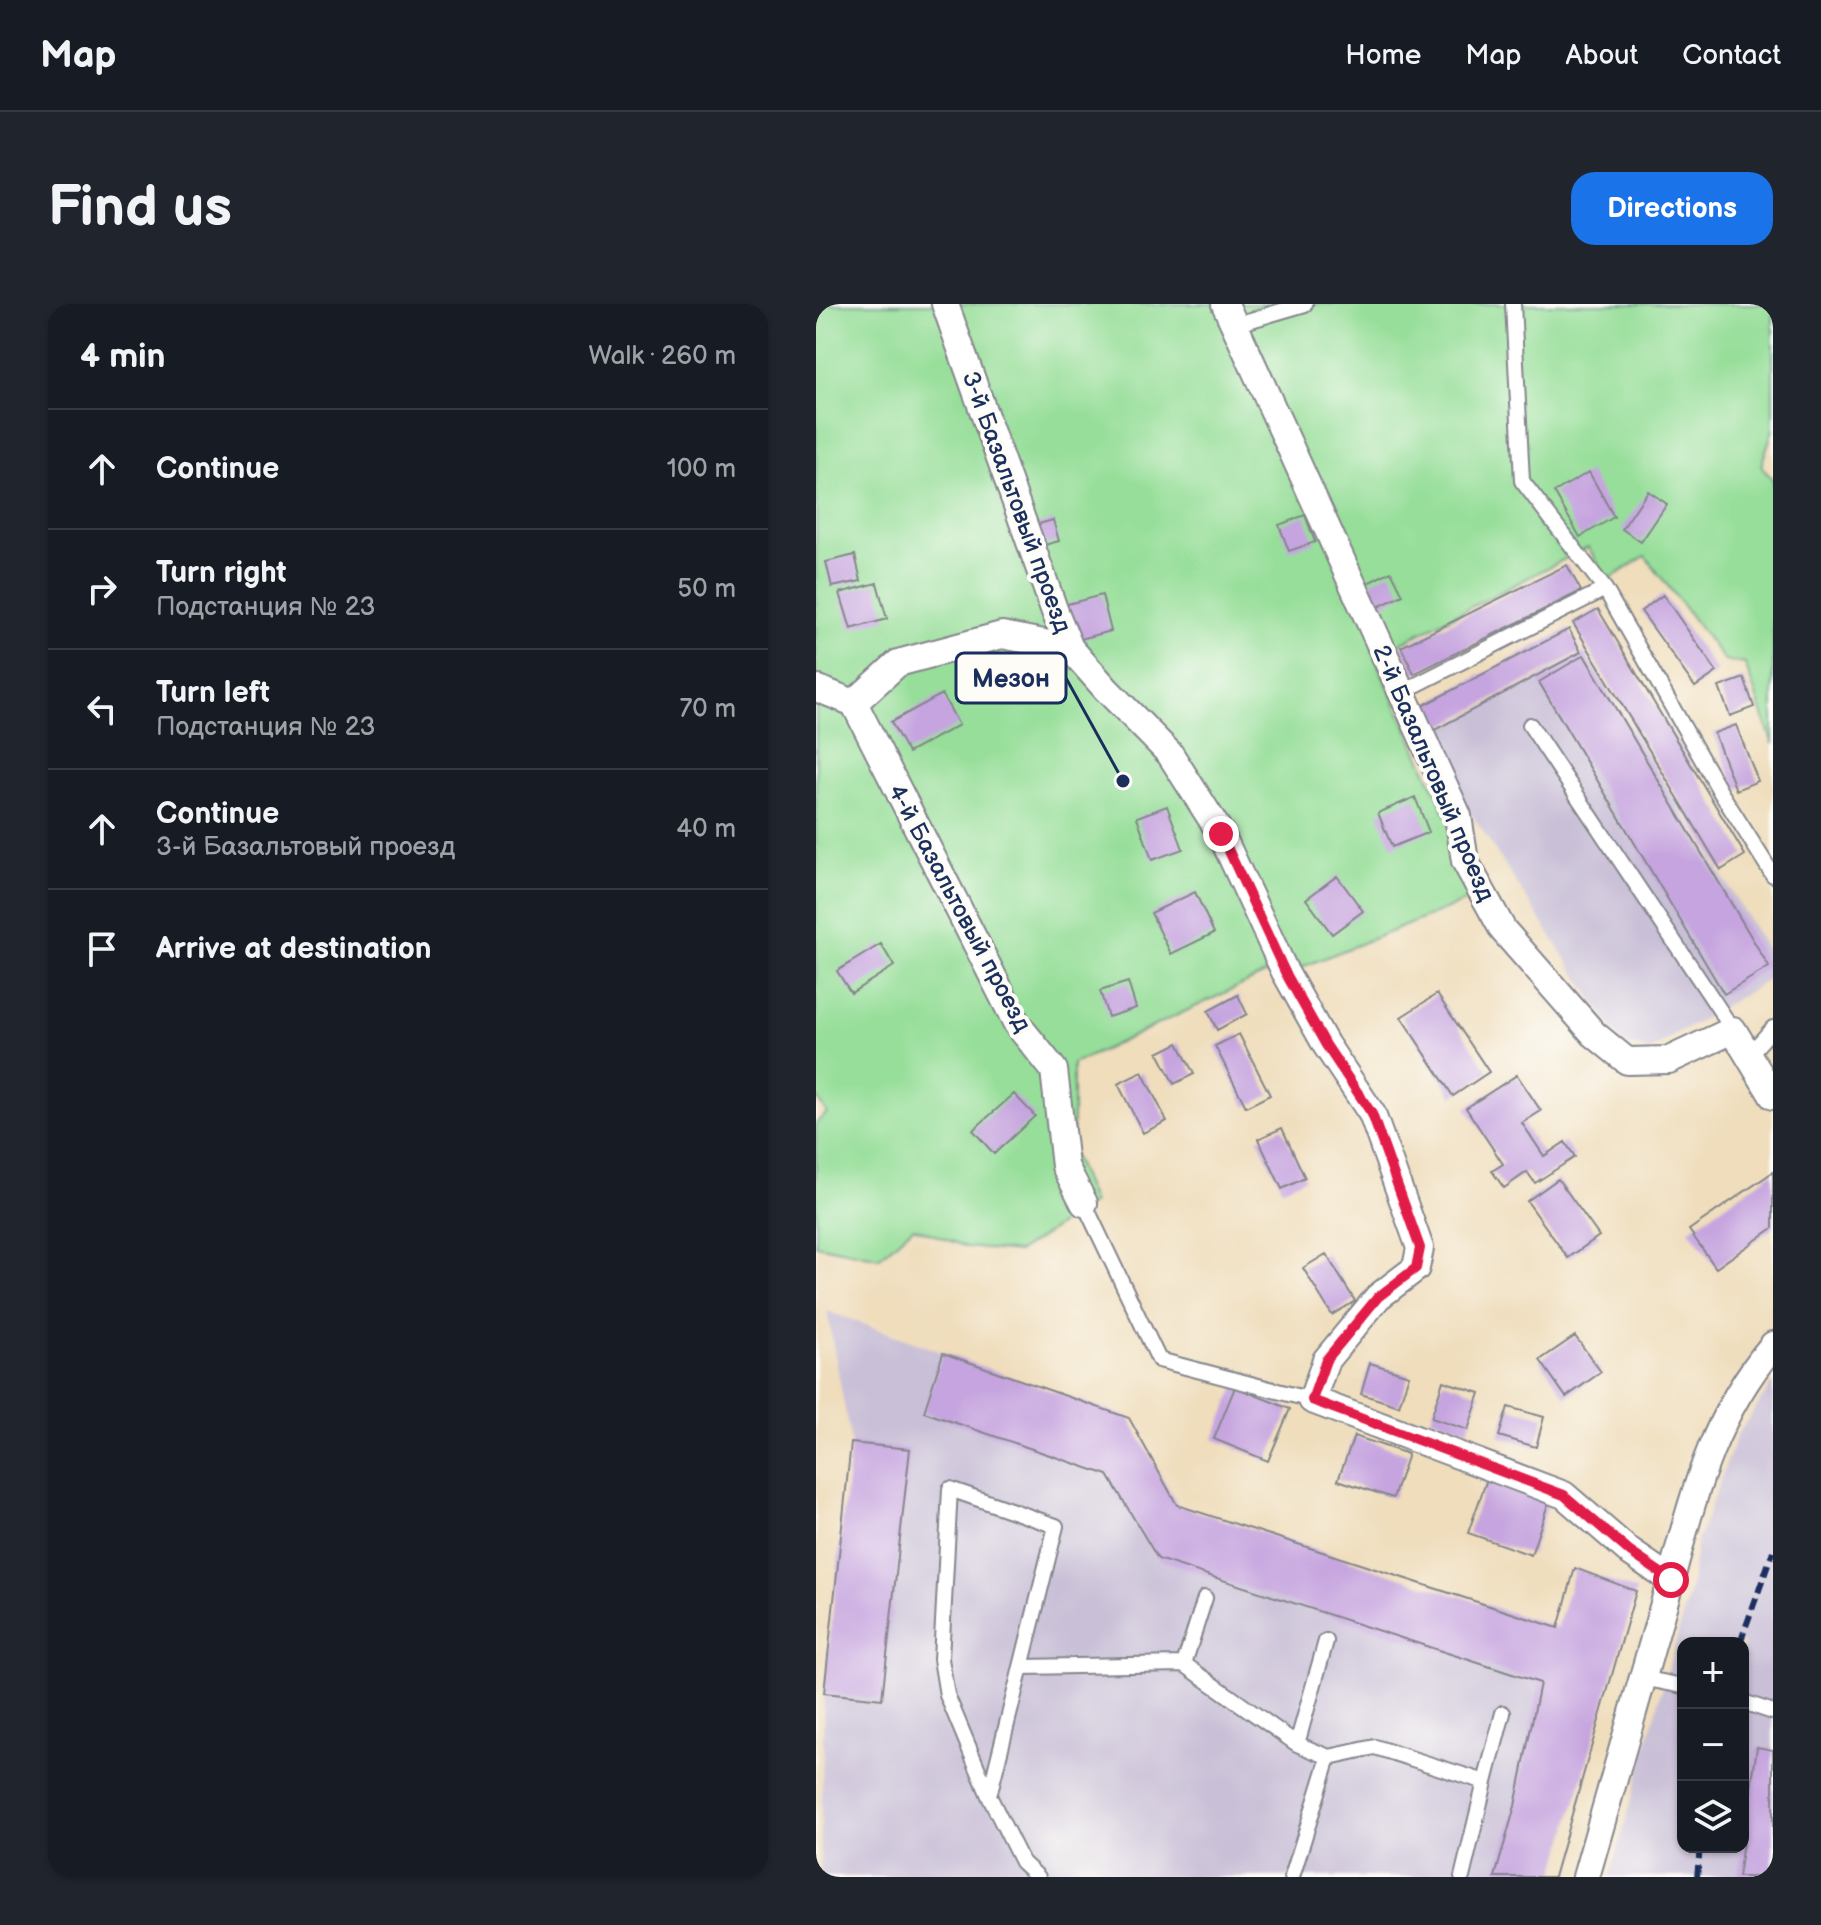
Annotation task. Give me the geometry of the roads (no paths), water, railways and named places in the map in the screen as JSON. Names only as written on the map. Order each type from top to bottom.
[{"type":"street","name":"3-й Базальтовый проезд","points":[[945,304],[1070,648],[1170,754],[1221,834],[1285,972],[1326,1045],[1372,1114],[1420,1248],[1416,1268],[1378,1297],[1326,1360],[1312,1400]]},
{"type":"street","name":"2-й Базальтовый проезд","points":[[1230,314],[1458,816],[1465,861],[1503,930],[1594,1034],[1627,1061],[1669,1060],[1733,1030]]},
{"type":"street","points":[[816,688],[854,703],[898,663],[1002,635],[1070,648]]},
{"type":"street","name":"4-й Базальтовый проезд","points":[[854,703],[1017,1024],[1054,1070],[1065,1166],[1084,1203]]},
{"type":"street","points":[[1733,1030],[1773,1096]]},
{"type":"street","points":[[1586,1877],[1691,1502],[1720,1423],[1748,1374],[1773,1345]]},
{"type":"street","points":[[1312,1400],[1564,1495],[1630,1552],[1671,1580]]},
{"type":"lane","points":[[1230,314],[1305,304]]},
{"type":"lane","points":[[1513,304],[1522,481],[1605,589],[1721,793],[1773,875]]},
{"type":"lane","points":[[1402,692],[1605,589]]},
{"type":"lane","points":[[1530,725],[1733,1030]]},
{"type":"lane","points":[[1747,1057],[1773,1028]]},
{"type":"lane","points":[[1084,1203],[1159,1360],[1312,1400]]},
{"type":"lane","points":[[989,1796],[1056,1526],[950,1489],[941,1659],[947,1695],[989,1796],[1022,1862],[1038,1877]]},
{"type":"lane","points":[[1184,1664],[1205,1598]]},
{"type":"lane","points":[[1297,1744],[1326,1641]]},
{"type":"lane","points":[[1023,1667],[1184,1664],[1297,1744],[1329,1757],[1375,1747],[1485,1782]]},
{"type":"lane","points":[[1642,1678],[1677,1685]]},
{"type":"lane","points":[[1749,1704],[1773,1712]]},
{"type":"lane","points":[[1462,1877],[1503,1713]]},
{"type":"lane","points":[[1292,1877],[1329,1757]]},
{"type":"railway","points":[[1742,1637],[1773,1551]]},
{"type":"railway","points":[[1697,1877],[1699,1853]]},
{"type":"place","name":"Мезон","points":[[1123,781]]}]
